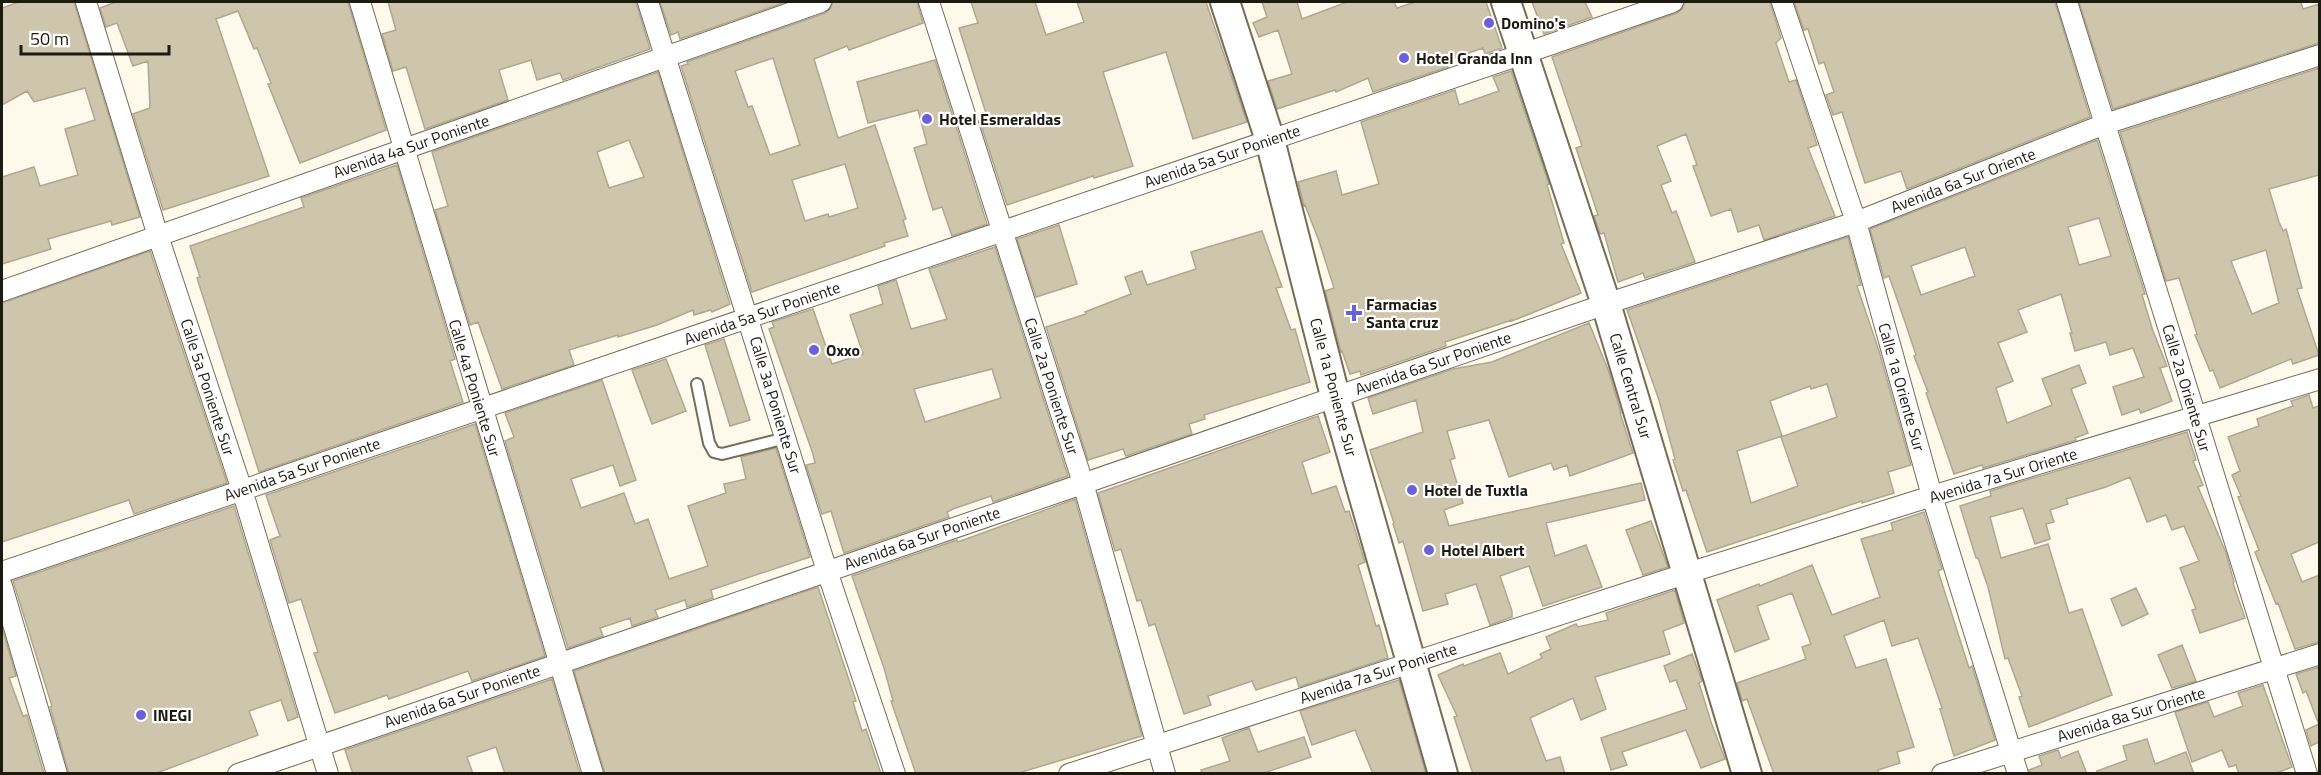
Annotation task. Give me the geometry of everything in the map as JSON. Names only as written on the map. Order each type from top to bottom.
[{"type":"main road","name":"Calle 1a Poniente Sur","points":[[1225,2],[1270,140],[1335,396],[1443,774]]},
{"type":"main road","name":"Calle Central Sur","points":[[1506,2],[1606,304],[1747,774]]},
{"type":"street","name":"Calle 5a Poniente Sur","points":[[86,2],[158,236],[242,490],[328,774]]},
{"type":"street","name":"Calle 4a Poniente Sur","points":[[360,2],[593,774]]},
{"type":"street","name":"Calle 3a Poniente Sur","points":[[648,2],[827,571],[895,774]]},
{"type":"street","name":"Avenida 4a Sur Poniente","points":[[2,291],[821,2]]},
{"type":"street","name":"Calle 2a Poniente Sur","points":[[929,2],[1083,483],[1165,774]]},
{"type":"street","name":"Avenida 5a Sur Poniente","points":[[2,572],[1673,2]]},
{"type":"street","name":"Calle 1a Oriente Sur","points":[[1782,2],[1856,222],[1932,496],[2018,774]]},
{"type":"street","name":"Calle 2a Oriente Sur","points":[[2067,2],[2307,774]]},
{"type":"street","name":"Avenida 6a Sur Oriente","points":[[1606,304],[1856,222],[2105,124],[2319,56]]},
{"type":"street","name":"Avenida 6a Sur Poniente","points":[[238,774],[1606,304]]},
{"type":"street","name":"Avenida 7a Sur Oriente","points":[[1688,573],[1932,496],[2319,379]]},
{"type":"street","name":"Avenida 7a Sur Poniente","points":[[1069,774],[1688,573]]},
{"type":"street","points":[[2,586],[57,774]]},
{"type":"street","name":"Avenida 8a Sur Oriente","points":[[1942,774],[2319,654]]},
{"type":"lane","points":[[697,384],[709,443],[714,452],[722,454],[786,438]]},
{"type":"building","points":[[19,2],[74,2],[140,217],[112,225],[111,221],[48,239],[51,249],[2,264],[2,177],[34,167],[40,186],[78,175],[65,129],[95,120],[85,88],[34,102],[27,91],[2,105],[2,8]]},
{"type":"building","points":[[116,2],[348,2],[386,130],[300,163],[268,84],[271,83],[257,48],[254,49],[238,11],[216,19],[269,176],[163,210],[133,114],[150,108],[148,61],[133,66],[117,23],[106,27],[100,8]]},
{"type":"building","points":[[388,2],[636,2],[650,49],[563,80],[560,73],[537,80],[531,60],[499,70],[508,100],[425,129],[406,67],[393,71],[382,34],[396,30]]},
{"type":"building","points":[[660,2],[786,2],[680,39],[678,32],[671,35]]},
{"type":"building","points":[[833,2],[917,2],[923,23],[849,50],[847,46],[814,59],[838,138],[875,125],[906,219],[903,220],[908,236],[752,292],[681,66],[825,13]],"holes":[[[773,58],[800,145],[770,155],[752,106],[748,107],[735,71]],[[845,164],[858,208],[829,217],[828,214],[805,221],[792,180]]]},
{"type":"building","points":[[971,2],[1035,2],[1046,35],[1084,22],[1077,2],[1206,2],[1247,122],[1193,139],[1166,52],[1103,72],[1133,166],[1094,178],[1093,176],[1007,205],[982,128],[990,126],[959,28],[978,23]]},
{"type":"building","points":[[1262,2],[1297,2],[1302,19],[1347,2],[1394,2],[1397,8],[1415,2],[1486,2],[1502,48],[1485,54],[1483,48],[1446,61],[1448,67],[1373,92],[1368,78],[1336,92],[1335,90],[1277,109],[1268,81],[1292,74],[1278,30],[1259,37],[1253,23],[1267,17]]},
{"type":"building","points":[[1532,2],[1585,2],[1592,17],[1544,34]]},
{"type":"building","points":[[1685,2],[1770,2],[1781,38],[1776,43],[1789,82],[1796,80],[1817,145],[1808,148],[1835,216],[1764,240],[1759,225],[1738,232],[1731,209],[1711,216],[1693,166],[1697,165],[1686,134],[1657,146],[1671,181],[1661,185],[1672,213],[1676,211],[1695,262],[1645,278],[1643,273],[1618,282],[1604,233],[1600,234],[1594,216],[1598,215],[1576,148],[1582,146],[1552,57],[1677,13]]},
{"type":"building","points":[[1794,2],[2055,2],[2090,117],[1907,189],[1901,171],[1865,183],[1842,112],[1833,115],[1826,95],[1834,92],[1824,62],[1819,64],[1808,29],[1804,30]]},
{"type":"building","points":[[2079,2],[2301,2],[2303,9],[2319,4],[2319,43],[2113,109]]},
{"type":"building","points":[[935,60],[987,224],[952,236],[942,207],[933,210],[914,148],[927,144],[918,110],[868,123],[857,82]]},
{"type":"building","points":[[2319,68],[2319,175],[2269,189],[2279,222],[2283,231],[2286,229],[2302,288],[2297,289],[2319,355],[2293,364],[2291,359],[2220,388],[2195,335],[2197,334],[2179,278],[2166,281],[2120,132]],"holes":[[[2266,250],[2279,303],[2252,314],[2231,261]]]},
{"type":"building","points":[[1511,71],[1549,184],[1547,185],[1564,243],[1561,244],[1581,293],[1512,321],[1445,342],[1446,346],[1361,375],[1360,371],[1350,374],[1341,352],[1325,291],[1334,288],[1319,241],[1304,206],[1298,182],[1336,171],[1342,195],[1379,184],[1361,122],[1455,90],[1459,105],[1499,91],[1493,77]]},
{"type":"building","points":[[658,72],[730,304],[712,312],[711,310],[694,315],[693,310],[657,325],[569,350],[574,365],[502,389],[478,322],[470,325],[435,210],[448,206],[432,152]],"holes":[[[629,140],[644,177],[609,188],[597,152]]]},
{"type":"building","points":[[2097,140],[2145,294],[2142,295],[2153,331],[2167,366],[2160,368],[2172,401],[2141,413],[2139,409],[2122,415],[2113,387],[2144,377],[2133,348],[2110,355],[2106,342],[2075,351],[2061,294],[2018,310],[2027,332],[1998,343],[2013,381],[1996,388],[2007,423],[2052,405],[2042,379],[2079,365],[2086,383],[2071,389],[2088,433],[2075,438],[2076,440],[1983,468],[1982,465],[1954,474],[1914,356],[1916,355],[1905,322],[1889,276],[1884,278],[1870,229]],"holes":[[[2099,218],[2111,256],[2079,265],[2068,227]],[[1965,247],[1975,276],[1921,295],[1911,266]]]},
{"type":"building","points":[[397,165],[455,359],[450,361],[463,402],[259,472],[197,278],[200,277],[190,246],[304,207],[301,198]]},
{"type":"building","points":[[1059,225],[1077,284],[1036,297],[1017,239]]},
{"type":"building","points":[[1262,231],[1282,287],[1276,288],[1291,330],[1295,329],[1310,382],[1204,415],[1205,419],[1189,424],[1192,434],[1126,456],[1123,449],[1088,460],[1046,327],[1086,314],[1085,312],[1131,294],[1125,277],[1142,271],[1147,285],[1196,269],[1191,252]]},
{"type":"building","points":[[1848,237],[1861,285],[1857,286],[1879,351],[1911,465],[1888,472],[1894,493],[1862,503],[1862,501],[1707,552],[1686,490],[1683,491],[1659,400],[1627,310]],"holes":[[[1827,384],[1837,417],[1781,437],[1798,486],[1751,503],[1737,451],[1782,436],[1770,401],[1810,386],[1811,389]]]},
{"type":"building","points":[[995,247],[1068,476],[993,502],[991,496],[953,509],[947,512],[949,517],[844,553],[831,511],[822,514],[806,465],[815,463],[813,454],[769,329],[774,327],[772,322],[813,309],[832,364],[863,354],[850,315],[883,304],[878,286],[896,280],[911,329],[947,319],[929,269]],"holes":[[[992,369],[1001,398],[925,422],[914,389]]]},
{"type":"building","points":[[150,251],[227,483],[134,514],[129,500],[2,542],[2,303]]},
{"type":"building","points":[[1589,323],[1609,372],[1633,453],[1570,476],[1567,465],[1554,470],[1551,463],[1509,477],[1489,420],[1447,431],[1455,458],[1450,460],[1463,503],[1444,510],[1449,526],[1641,483],[1645,500],[1546,523],[1555,556],[1586,545],[1602,587],[1543,606],[1529,566],[1500,576],[1512,617],[1490,625],[1476,584],[1445,594],[1448,604],[1423,611],[1403,541],[1399,543],[1370,450],[1423,432],[1416,400],[1373,414],[1368,398],[1453,369],[1492,362]]},
{"type":"building","points":[[724,339],[750,420],[730,426],[705,345]]},
{"type":"building","points":[[666,359],[686,411],[652,424],[632,370]]},
{"type":"building","points":[[602,380],[636,480],[620,486],[613,465],[571,479],[581,508],[624,493],[635,524],[648,519],[669,579],[708,566],[688,506],[726,493],[724,484],[746,479],[741,457],[776,448],[810,557],[711,590],[713,598],[687,607],[685,600],[655,610],[658,617],[632,626],[630,618],[600,628],[603,636],[568,648],[505,441],[514,437],[505,413]]},
{"type":"building","points":[[2309,395],[2313,408],[2319,406],[2319,542],[2291,554],[2302,582],[2319,575],[2319,642],[2295,649],[2278,603],[2276,604],[2255,552],[2259,550],[2238,497],[2241,496],[2232,475],[2240,471],[2228,437],[2259,426],[2257,419],[2293,406],[2291,401]]},
{"type":"building","points":[[1318,416],[1330,452],[1302,462],[1312,494],[1336,486],[1345,512],[1349,511],[1365,562],[1358,565],[1388,658],[1299,687],[1296,677],[1256,690],[1252,681],[1208,696],[1211,705],[1184,714],[1155,624],[1149,626],[1141,600],[1137,601],[1121,549],[1115,551],[1098,493]]},
{"type":"building","points":[[475,424],[545,656],[472,681],[468,671],[389,699],[387,695],[335,713],[314,653],[318,652],[301,599],[289,603],[270,540],[280,536],[266,495]]},
{"type":"building","points":[[2187,432],[2196,460],[2193,461],[2203,485],[2198,487],[2226,553],[2245,618],[2200,633],[2192,610],[2196,609],[2180,568],[2199,561],[2184,526],[2172,530],[2166,515],[2147,522],[2130,477],[2066,499],[2068,504],[2050,510],[2054,522],[2046,524],[2050,539],[2035,544],[2023,508],[1990,517],[2001,558],[2048,544],[2069,613],[2082,609],[2112,695],[2029,727],[2019,697],[2022,696],[2008,658],[2005,659],[1988,587],[1978,558],[1976,558],[1960,506],[1991,496],[1990,491]]},
{"type":"building","points":[[1075,499],[1142,736],[1015,774],[916,774],[891,701],[893,701],[884,668],[852,576],[957,540],[958,542]]},
{"type":"building","points":[[234,506],[298,717],[288,721],[281,700],[249,711],[258,735],[154,774],[69,774],[50,707],[52,706],[13,581]]},
{"type":"building","points":[[1924,512],[1942,569],[1938,571],[1969,668],[1972,666],[1995,740],[1954,756],[1940,709],[1942,708],[1918,638],[1892,646],[1884,620],[1844,636],[1856,668],[1886,659],[1914,747],[1897,752],[1900,763],[1878,770],[1879,774],[1774,774],[1747,699],[1742,701],[1737,683],[1806,659],[1802,647],[1811,644],[1792,593],[1757,606],[1769,639],[1735,652],[1717,600],[1812,565],[1832,615],[1880,597],[1861,539],[1893,530],[1891,523]]},
{"type":"building","points":[[1651,521],[1668,567],[1643,575],[1626,530]]},
{"type":"building","points":[[818,587],[856,701],[853,702],[862,731],[866,729],[881,774],[605,774],[574,671]]},
{"type":"building","points":[[2136,588],[2148,614],[2122,626],[2111,599]]},
{"type":"building","points":[[1675,590],[1684,623],[1663,631],[1670,654],[1595,677],[1606,709],[1581,720],[1573,698],[1530,718],[1546,761],[1560,757],[1565,774],[1473,774],[1454,717],[1457,716],[1438,675],[1463,664],[1464,666],[1500,653],[1508,674],[1542,658],[1540,654],[1551,649],[1546,637],[1576,624],[1578,627],[1608,620],[1606,613]]},
{"type":"building","points":[[2,627],[16,676],[9,678],[23,716],[27,715],[44,774],[2,774]]},
{"type":"building","points":[[2182,645],[2196,681],[2172,688],[2158,655]]},
{"type":"building","points":[[1692,654],[1702,681],[1699,683],[1711,722],[1725,759],[1701,768],[1686,730],[1622,752],[1627,765],[1611,770],[1601,738],[1687,709],[1676,680],[1670,682],[1664,666]]},
{"type":"building","points":[[2319,667],[2318,722],[2306,691],[2303,693],[2296,674]]},
{"type":"building","points":[[552,679],[580,774],[505,774],[496,747],[467,757],[473,774],[353,774],[345,750]]},
{"type":"building","points":[[1399,680],[1426,774],[1373,774],[1355,730],[1312,745],[1300,711]]},
{"type":"building","points":[[2263,685],[2292,767],[2274,774],[2239,774],[2236,765],[2229,767],[2222,750],[2192,762],[2175,712],[2208,702],[2214,717],[2243,706],[2238,693]]},
{"type":"building","points":[[2319,724],[2319,742],[2311,746],[2306,730]]},
{"type":"building","points":[[1249,728],[1258,752],[1304,737],[1311,757],[1261,774],[1202,774],[1201,770],[1230,761],[1222,738]]},
{"type":"building","points":[[2147,739],[2155,764],[2186,752],[2194,774],[2097,774],[2097,771],[2127,760],[2123,746]]},
{"type":"building","points":[[2058,750],[2061,758],[2078,751],[2087,774],[2030,774],[2029,770],[2042,765],[2039,756]]},
{"type":"place","name":"Domino's","points":[[1489,23]]},
{"type":"place","name":"Hotel Granda Inn","points":[[1404,58]]},
{"type":"place","name":"Hotel Esmeraldas","points":[[927,119]]},
{"type":"place","name":"Farmacias Santa cruz","points":[[1354,313]]},
{"type":"place","name":"Oxxo","points":[[814,350]]},
{"type":"place","name":"Hotel de Tuxtla","points":[[1412,490]]},
{"type":"place","name":"Hotel Albert","points":[[1429,550]]},
{"type":"place","name":"INEGI","points":[[141,715]]}]
